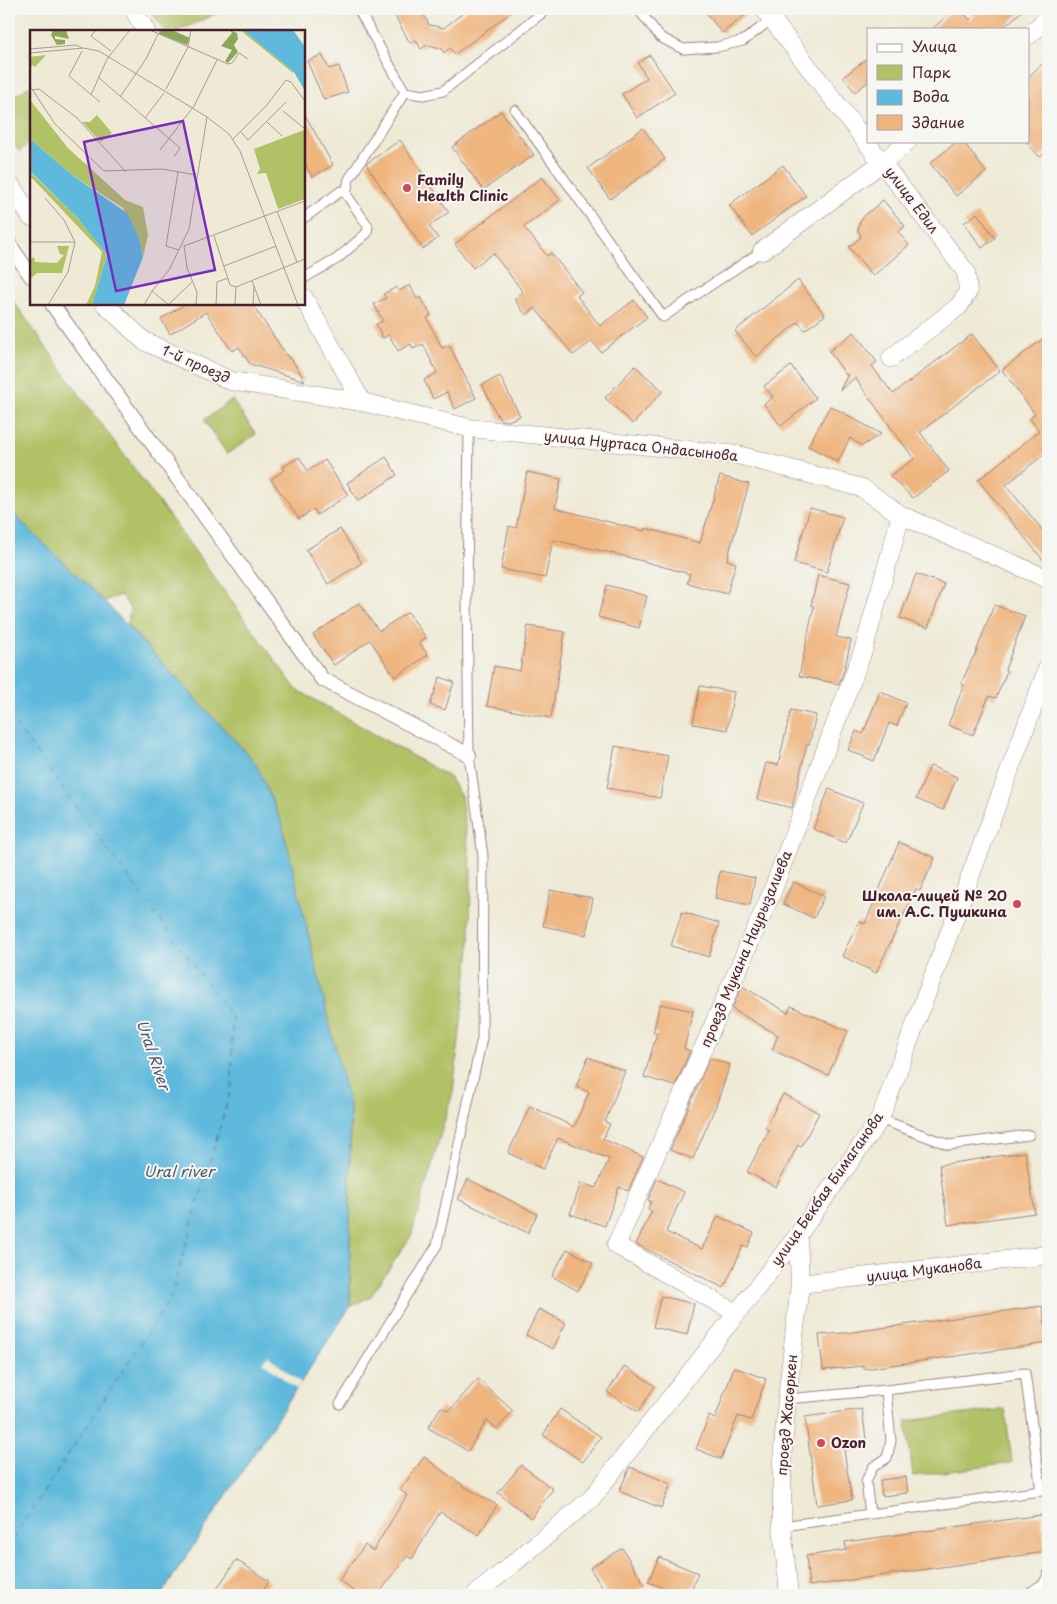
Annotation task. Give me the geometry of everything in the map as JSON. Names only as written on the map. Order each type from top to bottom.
[{"type":"street","points":[[133,9],[145,30]]},
{"type":"street","name":"улица Едил","points":[[768,14],[867,140]]},
{"type":"street","points":[[1030,34],[1048,17]]},
{"type":"street","name":"улица Едил","points":[[868,142],[966,272],[968,292],[959,306],[891,358]]},
{"type":"street","points":[[762,250],[884,162],[907,142]]},
{"type":"street","points":[[9,183],[30,215]]},
{"type":"street","points":[[9,244],[30,275]]},
{"type":"street","points":[[305,300],[362,402]]},
{"type":"street","points":[[53,305],[322,679],[469,755]]},
{"type":"street","name":"1-й проезд","points":[[106,305],[144,341],[231,381],[362,402]]},
{"type":"street","name":"улица Нуртаса Ондасынова","points":[[362,402],[469,428],[738,455],[862,488],[901,515],[1048,579]]},
{"type":"street","name":"проезд Мукана Наурызалиева","points":[[736,1313],[616,1245],[770,897],[864,648],[901,515]]},
{"type":"street","name":"улица Бекбая Бимаганова","points":[[475,1595],[591,1499],[798,1235],[880,1118],[1048,667]]},
{"type":"street","name":"проезд Жасөркен","points":[[789,1595],[782,1526],[782,1461],[800,1284],[798,1235]]},
{"type":"street","name":"улица Муканова","points":[[800,1284],[1048,1255]]},
{"type":"lane","points":[[358,9],[406,92],[423,95],[443,91],[547,9]]},
{"type":"lane","points":[[638,9],[660,37],[683,49],[717,47],[743,42],[768,14]]},
{"type":"lane","points":[[1042,9],[1048,17]]},
{"type":"lane","points":[[346,194],[349,179],[406,92]]},
{"type":"lane","points":[[515,110],[664,317],[762,250]]},
{"type":"lane","points":[[305,217],[341,191],[346,194],[368,226],[367,233],[337,259],[305,277]]},
{"type":"lane","points":[[340,1404],[437,1245],[482,1038],[483,856],[469,755],[467,595],[469,428]]},
{"type":"lane","points":[[880,1118],[949,1146],[1029,1135]]},
{"type":"lane","points":[[782,1526],[1041,1490],[1024,1372],[886,1390],[787,1399]]},
{"type":"lane","points":[[870,1514],[866,1481],[873,1467],[887,1458],[892,1441],[886,1390]]},
{"type":"lane","points":[[1026,1595],[1044,1583],[1048,1574]]},
{"type":"green space","points":[[150,9],[226,9],[180,30],[163,30]]},
{"type":"green space","points":[[30,86],[30,144],[19,151],[9,136],[9,100]]},
{"type":"green space","points":[[9,295],[296,689],[449,777],[461,796],[471,869],[470,948],[453,1092],[411,1236],[371,1296],[350,1307],[350,1110],[255,762],[127,625],[130,609],[121,595],[104,601],[9,510]]},
{"type":"green space","points":[[232,400],[256,434],[227,454],[204,420]]},
{"type":"green space","points":[[1005,1409],[1012,1463],[913,1476],[906,1421]]},
{"type":"water","name":"Ural river","points":[[9,510],[104,601],[255,762],[282,823],[350,1110],[350,1307],[161,1595],[9,1595]]},
{"type":"pier","points":[[268,1356],[301,1383],[296,1389],[263,1362]]},
{"type":"building","points":[[391,9],[421,9],[429,25],[444,28],[468,9],[516,9],[455,54],[450,48],[444,53],[441,48],[427,45],[421,49],[416,40],[410,43]]},
{"type":"building","points":[[703,9],[753,9],[722,33]]},
{"type":"building","points":[[955,9],[960,9],[970,20],[982,9],[1024,9],[1003,28],[933,28]]},
{"type":"building","points":[[322,55],[329,69],[339,66],[348,92],[324,100],[307,61]]},
{"type":"building","points":[[650,55],[675,93],[637,118],[622,94],[647,78],[638,63]]},
{"type":"building","points":[[867,59],[867,83],[855,92],[843,77]]},
{"type":"building","points":[[1048,59],[1048,150],[1040,157],[1028,144],[1030,142],[1030,75]]},
{"type":"building","points":[[501,111],[534,155],[483,190],[452,147]]},
{"type":"building","points":[[305,115],[333,165],[312,177],[305,164]]},
{"type":"building","points":[[643,128],[665,159],[610,199],[588,168]]},
{"type":"building","name":"Family Health Clinic","points":[[400,140],[449,212],[429,226],[438,238],[423,249],[366,164]]},
{"type":"building","points":[[957,142],[964,142],[986,172],[956,196],[930,163]]},
{"type":"building","points":[[783,165],[806,196],[752,236],[729,205]]},
{"type":"building","points":[[542,177],[560,200],[524,227],[547,256],[551,253],[582,292],[577,296],[600,326],[634,300],[647,317],[601,352],[592,341],[573,355],[535,308],[526,315],[514,299],[523,292],[493,253],[473,268],[455,244]]},
{"type":"building","points":[[883,200],[905,226],[898,232],[909,245],[873,276],[849,247],[861,237],[858,230],[860,222],[865,215]]},
{"type":"building","points":[[977,213],[995,238],[982,248],[964,223]]},
{"type":"building","points":[[798,280],[825,315],[805,330],[798,322],[756,357],[735,331]]},
{"type":"building","points":[[410,285],[417,299],[421,297],[431,316],[427,318],[442,348],[449,345],[476,398],[455,409],[447,392],[433,399],[424,380],[437,373],[423,344],[413,349],[411,344],[398,351],[389,335],[383,338],[376,324],[383,321],[374,304],[386,298],[383,294],[397,287],[399,291]]},
{"type":"building","points":[[183,305],[253,305],[289,359],[291,358],[305,381],[250,364],[239,347],[232,351],[206,312],[170,334],[161,319]]},
{"type":"building","points":[[854,332],[877,362],[872,366],[893,394],[972,334],[1000,371],[920,432],[949,471],[913,498],[890,476],[914,459],[855,378],[840,390],[848,374],[846,375],[829,351]]},
{"type":"building","points":[[1048,335],[1048,451],[1006,485],[1048,537],[1048,566],[978,480],[1039,431],[1030,418],[1035,414],[1002,370]]},
{"type":"building","points":[[635,366],[663,391],[633,424],[605,398]]},
{"type":"building","points":[[791,366],[816,398],[781,426],[764,404],[773,397],[764,386]]},
{"type":"building","points":[[500,376],[520,416],[508,421],[500,420],[482,385]]},
{"type":"building","points":[[830,406],[881,434],[862,446],[850,438],[838,462],[808,446]]},
{"type":"building","points":[[299,457],[308,471],[325,460],[348,495],[317,515],[314,509],[299,519],[271,479],[285,470],[283,467]]},
{"type":"building","points":[[386,457],[397,475],[358,501],[347,483]]},
{"type":"building","points":[[527,472],[561,479],[555,508],[644,531],[645,528],[700,543],[720,476],[749,484],[727,560],[736,563],[727,594],[687,583],[690,574],[620,555],[553,540],[545,578],[501,569],[509,526],[516,528]]},
{"type":"building","points":[[810,508],[843,517],[827,572],[794,563]]},
{"type":"building","points":[[340,529],[362,563],[328,584],[306,550]]},
{"type":"building","points":[[916,574],[944,584],[928,628],[900,618]]},
{"type":"building","points":[[818,575],[850,583],[836,637],[851,640],[839,684],[799,676],[814,606],[811,605]]},
{"type":"building","points":[[607,585],[647,596],[639,628],[598,617]]},
{"type":"building","points":[[359,603],[379,631],[408,612],[426,638],[419,642],[428,655],[395,677],[370,640],[334,665],[313,635]]},
{"type":"building","points":[[994,605],[1025,616],[996,698],[989,696],[973,735],[948,725],[964,685],[961,684],[974,657]]},
{"type":"building","points":[[528,626],[565,632],[551,718],[487,706],[494,666],[520,671]]},
{"type":"building","points":[[440,677],[454,682],[445,710],[430,705]]},
{"type":"building","points":[[700,686],[734,692],[727,730],[693,724]]},
{"type":"building","points":[[880,691],[906,703],[897,726],[889,723],[874,761],[848,750],[856,731],[863,734]]},
{"type":"building","points":[[791,710],[816,715],[792,808],[757,799],[766,763],[778,765]]},
{"type":"building","points":[[615,746],[668,756],[660,798],[607,788]]},
{"type":"building","points":[[930,766],[957,777],[943,810],[916,799]]},
{"type":"building","points":[[829,789],[863,803],[846,843],[813,829]]},
{"type":"building","points":[[899,842],[935,858],[920,891],[916,889],[876,973],[842,956],[859,921],[865,924]]},
{"type":"building","points":[[720,871],[755,878],[750,905],[715,898]]},
{"type":"building","points":[[793,882],[824,896],[814,918],[783,904]]},
{"type":"building","points":[[550,890],[593,898],[586,935],[543,926]]},
{"type":"building","points":[[682,912],[719,923],[709,957],[671,946]]},
{"type":"building","points":[[742,986],[788,1013],[791,1006],[848,1031],[828,1075],[772,1050],[778,1035],[732,1009]]},
{"type":"building","points":[[660,1004],[693,1011],[684,1049],[690,1051],[675,1086],[644,1077],[657,1033],[653,1033]]},
{"type":"building","points":[[588,1057],[625,1071],[605,1122],[610,1124],[603,1139],[643,1157],[628,1191],[619,1187],[605,1226],[570,1214],[581,1183],[596,1188],[609,1159],[558,1138],[543,1169],[508,1153],[530,1106],[574,1127],[589,1092],[576,1087]]},
{"type":"building","points":[[710,1058],[730,1065],[717,1103],[693,1159],[670,1150]]},
{"type":"building","points":[[783,1094],[819,1113],[801,1147],[798,1145],[776,1187],[747,1172],[769,1130],[765,1128]]},
{"type":"building","points":[[1025,1152],[1035,1213],[948,1225],[939,1165]]},
{"type":"building","points":[[468,1179],[537,1214],[528,1233],[458,1199]]},
{"type":"building","points":[[657,1179],[684,1192],[666,1232],[702,1249],[718,1216],[754,1233],[747,1248],[743,1246],[724,1288],[636,1244],[652,1211],[648,1209],[651,1201],[648,1200]]},
{"type":"building","points":[[567,1249],[593,1263],[578,1291],[552,1276]]},
{"type":"building","points":[[661,1296],[694,1304],[687,1335],[653,1327]]},
{"type":"building","points":[[1042,1306],[1045,1324],[1048,1324],[1048,1343],[864,1369],[864,1366],[823,1370],[819,1335]]},
{"type":"building","points":[[539,1309],[566,1323],[553,1349],[526,1335]]},
{"type":"building","points":[[625,1366],[655,1386],[638,1412],[607,1392]]},
{"type":"building","points":[[734,1367],[766,1379],[751,1420],[738,1416],[721,1459],[696,1449],[709,1416],[715,1419]]},
{"type":"building","points":[[478,1379],[513,1411],[497,1429],[487,1420],[468,1451],[428,1428],[441,1407],[449,1411]]},
{"type":"building","points":[[560,1409],[601,1437],[583,1462],[543,1435]]},
{"type":"building","points":[[862,1409],[867,1446],[844,1450],[852,1500],[817,1505],[805,1417]]},
{"type":"building","points":[[424,1457],[465,1487],[497,1505],[479,1535],[440,1512],[412,1559],[407,1556],[378,1595],[359,1595],[339,1580],[365,1545],[373,1551],[407,1495],[400,1490]]},
{"type":"building","points":[[521,1465],[553,1489],[531,1518],[498,1493]]},
{"type":"building","points":[[630,1467],[671,1484],[661,1508],[619,1491]]},
{"type":"building","points":[[906,1477],[908,1493],[882,1496],[880,1480]]},
{"type":"building","points":[[1041,1515],[1046,1552],[809,1586],[806,1556],[846,1550],[845,1542]]},
{"type":"building","points":[[622,1548],[645,1585],[629,1595],[607,1595],[590,1568]]},
{"type":"building","points":[[659,1557],[698,1573],[689,1595],[682,1595],[648,1582]]},
{"type":"building","points":[[236,1560],[269,1581],[261,1595],[213,1595]]},
{"type":"ferry route","points":[[9,716],[232,1017],[232,1085],[171,1297],[9,1545]]},
{"type":"place","name":"Family Health Clinic","points":[[407,188]]},
{"type":"place","name":"Школа-лицей № 20 им. А.С. Пушкина","points":[[1017,904]]},
{"type":"place","name":"Ozon","points":[[821,1443]]},
{"type":"water label","name":"Ural River","points":[[153,1055]]}]
